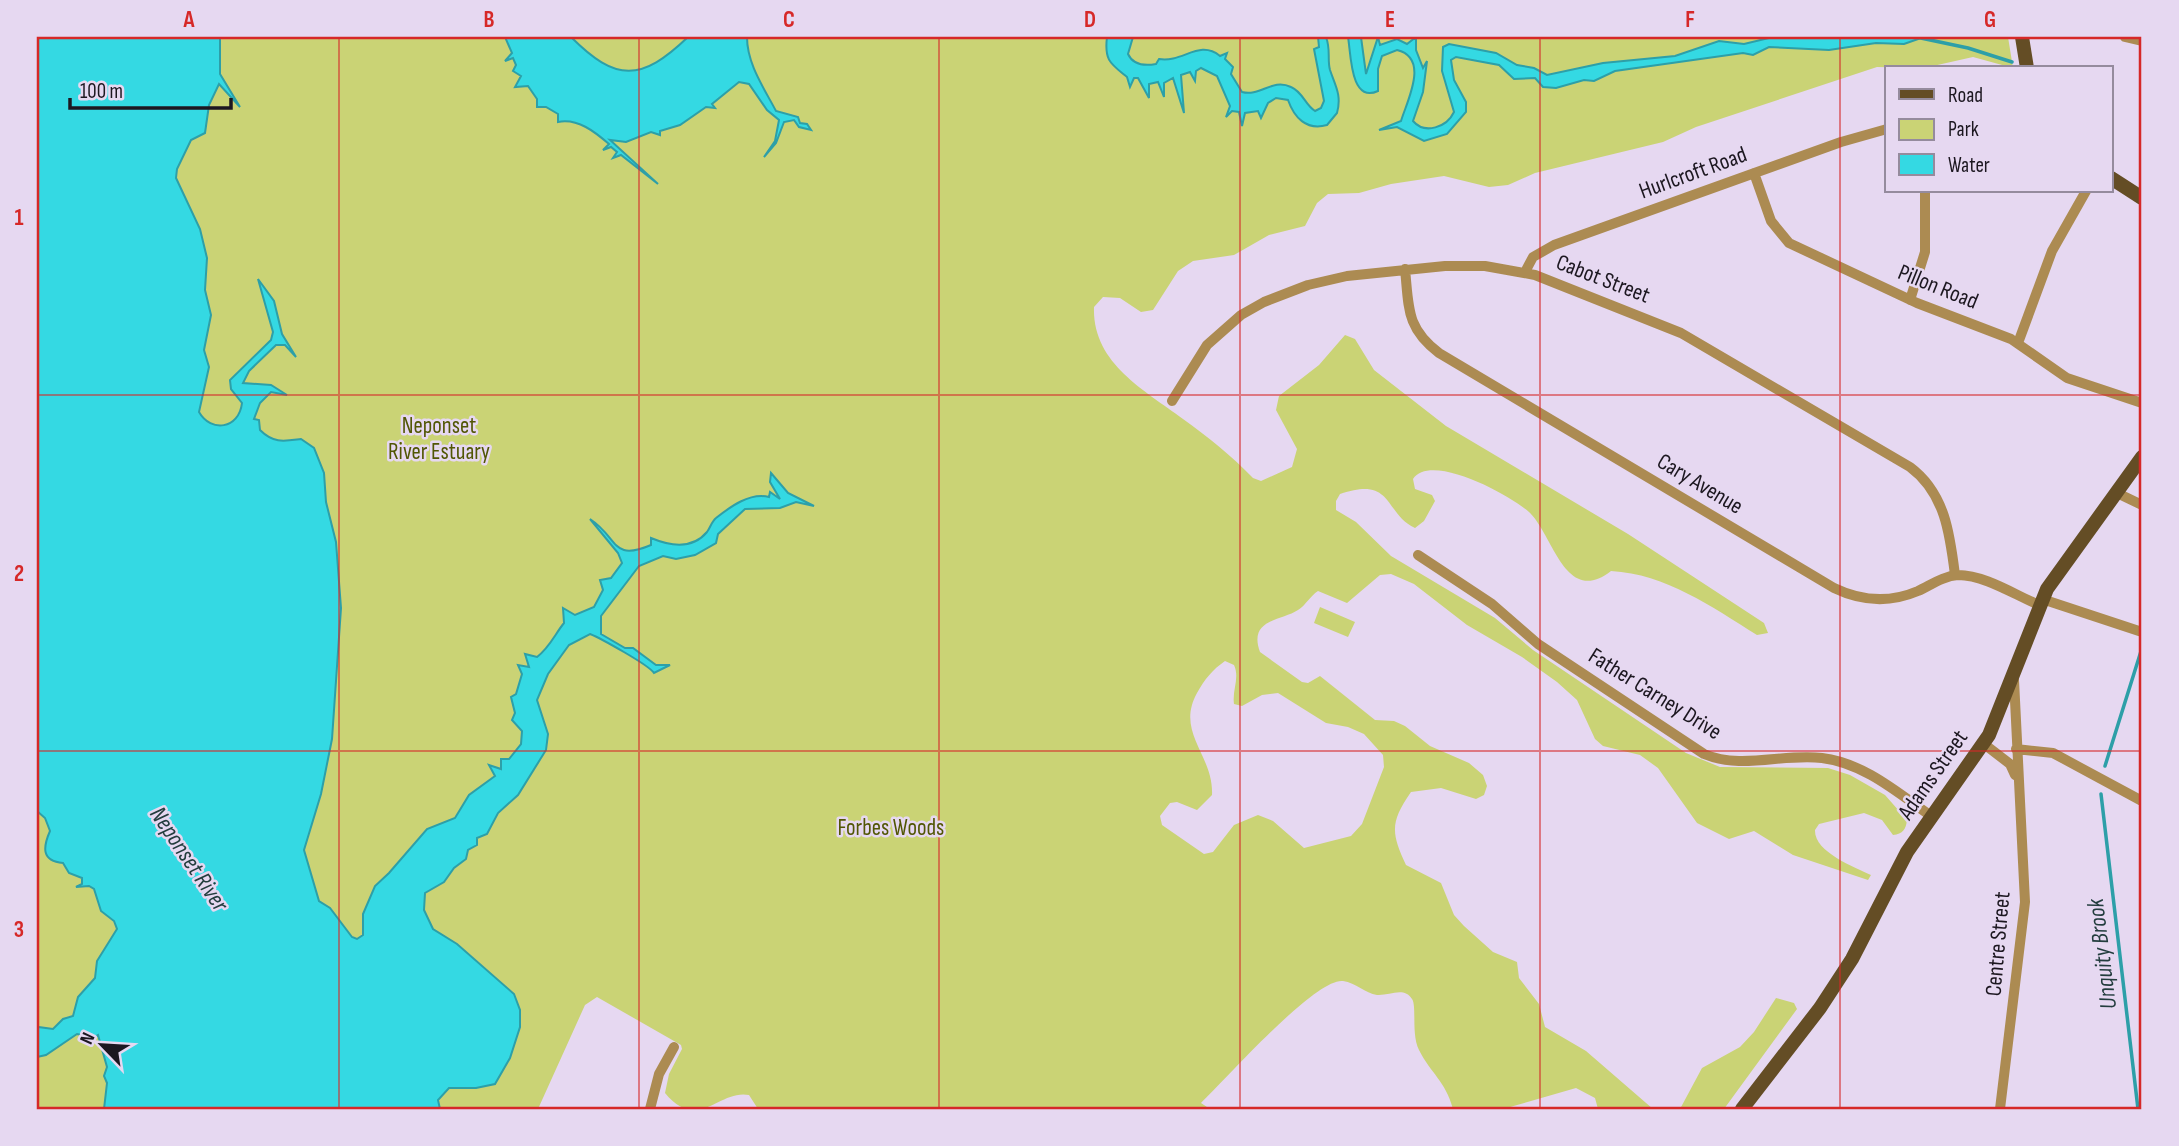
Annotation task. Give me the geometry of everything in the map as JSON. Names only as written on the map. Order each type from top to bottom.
[{"type":"main road","points":[[2022,37],[2027,66]]},
{"type":"main road","points":[[2112,179],[2142,198]]},
{"type":"main road","name":"Adams Street","points":[[1742,1109],[1847,967],[1895,873],[1931,816],[1984,744],[2016,670],[2041,602],[2142,457]]},
{"type":"street","points":[[2124,37],[2142,41]]},
{"type":"street","name":"Hurlcroft Road","points":[[1525,272],[1534,257],[1554,245],[1841,142],[1885,130]]},
{"type":"street","name":"Pillon Road","points":[[1754,173],[1770,221],[1783,238],[1910,299],[2018,343],[2067,378],[2142,404]]},
{"type":"street","points":[[1910,299],[1925,252],[1925,192]]},
{"type":"street","points":[[2018,343],[2052,251],[2086,192]]},
{"type":"street","name":"Cabot Street","points":[[1172,401],[1208,345],[1256,306],[1322,281],[1405,269],[1465,265],[1525,272],[1691,338],[1910,467],[1930,486],[1943,512],[1955,575]]},
{"type":"street","name":"Cary Avenue","points":[[1405,269],[1412,323],[1420,335],[1440,353],[1834,588],[1857,597],[1883,599],[1911,593],[1955,575]]},
{"type":"street","points":[[2117,493],[2142,505]]},
{"type":"street","name":"Father Carney Drive","points":[[1418,555],[1492,604],[1538,645],[1696,750],[1728,761],[1814,757],[1849,764],[1872,775],[1931,816]]},
{"type":"street","points":[[1955,575],[1978,579],[2041,602],[2142,632]]},
{"type":"street","name":"Centre Street","points":[[2000,1109],[2025,902],[2012,693],[2016,670]]},
{"type":"street","points":[[1984,744],[2010,764],[2017,782]]},
{"type":"street","points":[[2016,749],[2053,753],[2142,801]]},
{"type":"street","points":[[650,1109],[659,1074],[674,1047]]},
{"type":"green space","name":"Neponset River Estuary","points":[[37,37],[2008,37],[2013,66],[1973,57],[1933,66],[1877,67],[1696,127],[1663,142],[1535,173],[1508,185],[1489,187],[1444,176],[1391,184],[1359,193],[1328,194],[1317,203],[1305,226],[1269,235],[1234,255],[1193,261],[1178,271],[1153,310],[1141,312],[1120,298],[1103,297],[1094,307],[1096,327],[1102,344],[1123,373],[1211,440],[1253,478],[1261,481],[1292,467],[1297,449],[1276,410],[1279,396],[1319,365],[1345,335],[1355,339],[1374,370],[1446,426],[1628,534],[1764,623],[1768,633],[1757,635],[1688,594],[1651,578],[1611,571],[1595,580],[1582,580],[1571,574],[1562,563],[1538,522],[1529,512],[1489,487],[1453,473],[1436,470],[1422,472],[1413,479],[1415,489],[1432,495],[1435,501],[1424,521],[1415,528],[1405,522],[1386,499],[1370,489],[1357,489],[1340,494],[1336,501],[1336,510],[1356,522],[1391,556],[1495,618],[1533,650],[1686,753],[1720,767],[1828,768],[1850,775],[1885,795],[1907,820],[1903,831],[1893,835],[1882,820],[1864,813],[1819,824],[1815,830],[1816,838],[1828,852],[1871,875],[1868,880],[1793,855],[1754,831],[1729,839],[1697,823],[1658,768],[1640,755],[1603,746],[1595,739],[1577,700],[1557,682],[1522,657],[1467,625],[1414,584],[1391,574],[1380,575],[1347,603],[1318,591],[1298,610],[1262,627],[1257,641],[1260,652],[1302,682],[1308,683],[1320,676],[1375,720],[1394,721],[1405,726],[1430,746],[1469,763],[1483,775],[1487,786],[1484,795],[1476,799],[1441,788],[1411,792],[1399,812],[1395,828],[1395,836],[1406,865],[1441,883],[1454,915],[1464,926],[1493,952],[1517,962],[1519,978],[1539,1004],[1545,1027],[1586,1051],[1653,1109],[1598,1109],[1595,1098],[1576,1088],[1503,1109],[1453,1109],[1442,1084],[1419,1050],[1415,1036],[1413,1003],[1409,995],[1401,992],[1377,995],[1343,981],[1330,984],[1313,995],[1271,1032],[1201,1103],[1210,1109],[758,1109],[749,1095],[738,1095],[698,1110],[688,1109],[677,1104],[665,1093],[669,1074],[682,1049],[681,1045],[597,997],[585,1005],[538,1109],[37,1109]],"holes":[[[1225,661],[1234,665],[1234,704],[1242,706],[1262,695],[1278,693],[1326,723],[1348,727],[1364,734],[1383,755],[1384,767],[1362,824],[1351,836],[1304,848],[1273,821],[1258,815],[1234,825],[1213,852],[1204,854],[1162,825],[1160,816],[1170,803],[1177,802],[1197,810],[1212,795],[1211,781],[1190,720],[1191,707],[1206,679]]]},
{"type":"green space","points":[[1320,607],[1355,622],[1348,637],[1314,623]]},
{"type":"green space","points":[[1776,998],[1794,1003],[1797,1009],[1724,1109],[1680,1109],[1702,1068],[1740,1047],[1754,1032]]},
{"type":"water","name":"Neponset River","points":[[37,37],[220,37],[220,74],[240,107],[219,84],[209,105],[205,133],[191,140],[177,169],[176,178],[200,229],[207,258],[205,290],[211,315],[204,350],[209,367],[199,412],[210,423],[224,425],[230,423],[240,412],[242,403],[231,389],[230,380],[271,340],[273,332],[258,279],[274,301],[282,334],[296,357],[285,345],[276,345],[249,371],[243,383],[271,385],[287,395],[271,392],[260,403],[254,419],[259,420],[260,430],[270,438],[301,439],[314,448],[324,473],[326,502],[336,542],[341,608],[332,739],[321,794],[304,850],[319,901],[330,908],[352,937],[357,939],[363,935],[363,914],[375,886],[427,829],[455,818],[469,795],[495,776],[489,765],[501,769],[501,759],[509,759],[521,744],[522,731],[512,720],[515,713],[511,697],[516,694],[522,674],[518,665],[529,667],[525,654],[537,657],[549,645],[564,623],[563,608],[575,615],[594,607],[603,590],[600,580],[611,578],[622,563],[618,553],[590,519],[616,546],[629,551],[651,545],[651,538],[666,543],[688,544],[701,538],[716,518],[741,502],[755,497],[769,497],[770,492],[780,499],[770,482],[771,473],[788,493],[814,506],[796,502],[780,508],[745,509],[718,534],[716,543],[695,555],[676,559],[663,556],[639,566],[601,616],[601,634],[625,648],[633,648],[656,665],[670,665],[654,673],[634,658],[590,634],[569,645],[548,674],[537,700],[548,734],[546,750],[518,795],[498,813],[487,834],[477,838],[477,845],[468,850],[466,859],[454,868],[444,882],[425,893],[424,910],[433,929],[457,944],[514,994],[520,1010],[520,1027],[510,1058],[495,1084],[476,1088],[449,1088],[438,1100],[440,1109],[104,1109],[107,1083],[104,1076],[107,1067],[98,1035],[84,1043],[89,1036],[77,1034],[46,1055],[37,1057],[38,1027],[53,1029],[63,1019],[73,1016],[78,997],[95,978],[97,961],[117,929],[114,921],[101,911],[94,889],[89,886],[76,887],[82,884],[82,878],[69,873],[63,863],[47,856],[45,848],[50,831],[45,818],[37,811]]},
{"type":"water","points":[[505,37],[571,37],[602,62],[615,69],[629,71],[642,69],[656,62],[688,37],[747,37],[753,66],[776,111],[798,117],[800,123],[807,124],[811,130],[799,127],[794,120],[784,122],[776,143],[764,157],[775,141],[779,120],[767,110],[749,84],[739,82],[712,104],[715,108],[706,107],[680,125],[660,131],[660,135],[651,132],[626,142],[610,140],[658,184],[621,155],[613,158],[617,152],[611,147],[603,150],[609,144],[592,131],[572,122],[558,122],[558,114],[546,107],[537,107],[537,99],[528,86],[515,87],[521,76],[513,71],[516,65],[513,58],[505,61],[512,53]]},
{"type":"water","points":[[1107,37],[1133,37],[1128,54],[1136,63],[1144,65],[1198,51],[1212,51],[1220,56],[1227,53],[1225,59],[1233,67],[1231,74],[1242,92],[1255,92],[1284,85],[1298,92],[1315,111],[1321,108],[1324,101],[1314,49],[1319,47],[1318,37],[1326,37],[1330,70],[1338,95],[1337,113],[1327,125],[1313,126],[1297,117],[1288,100],[1276,98],[1268,103],[1261,118],[1258,111],[1245,113],[1242,126],[1239,112],[1232,111],[1226,117],[1230,106],[1217,76],[1201,68],[1196,71],[1195,81],[1190,72],[1181,75],[1184,113],[1173,78],[1164,83],[1164,97],[1158,82],[1149,84],[1149,98],[1138,78],[1134,78],[1130,87],[1127,77],[1108,57]]},
{"type":"water","points":[[1348,37],[1361,37],[1366,74],[1378,37],[1380,45],[1397,39],[1407,44],[1416,37],[1416,50],[1423,68],[1427,61],[1423,92],[1413,121],[1423,128],[1441,125],[1454,112],[1442,71],[1443,47],[1449,44],[1496,53],[1517,65],[1534,68],[1547,75],[1603,63],[1675,56],[1719,41],[1744,44],[1773,37],[1921,38],[1904,44],[1876,43],[1829,50],[1769,47],[1753,55],[1743,53],[1615,71],[1594,81],[1584,80],[1556,88],[1543,87],[1535,78],[1514,79],[1499,65],[1456,57],[1451,60],[1454,80],[1466,102],[1466,112],[1447,134],[1424,141],[1397,127],[1379,130],[1401,121],[1414,81],[1412,62],[1407,55],[1397,50],[1382,56],[1378,69],[1378,91],[1369,93],[1357,84],[1351,65]]},
{"type":"waterway","name":"Unquity Brook","points":[[1916,37],[1968,48],[2012,62]]},
{"type":"waterway","name":"Unquity Brook","points":[[2105,766],[2142,648]]},
{"type":"waterway","name":"Unquity Brook","points":[[2101,794],[2138,1109]]},
{"type":"park label","name":"Forbes Woods","points":[[891,828]]}]
